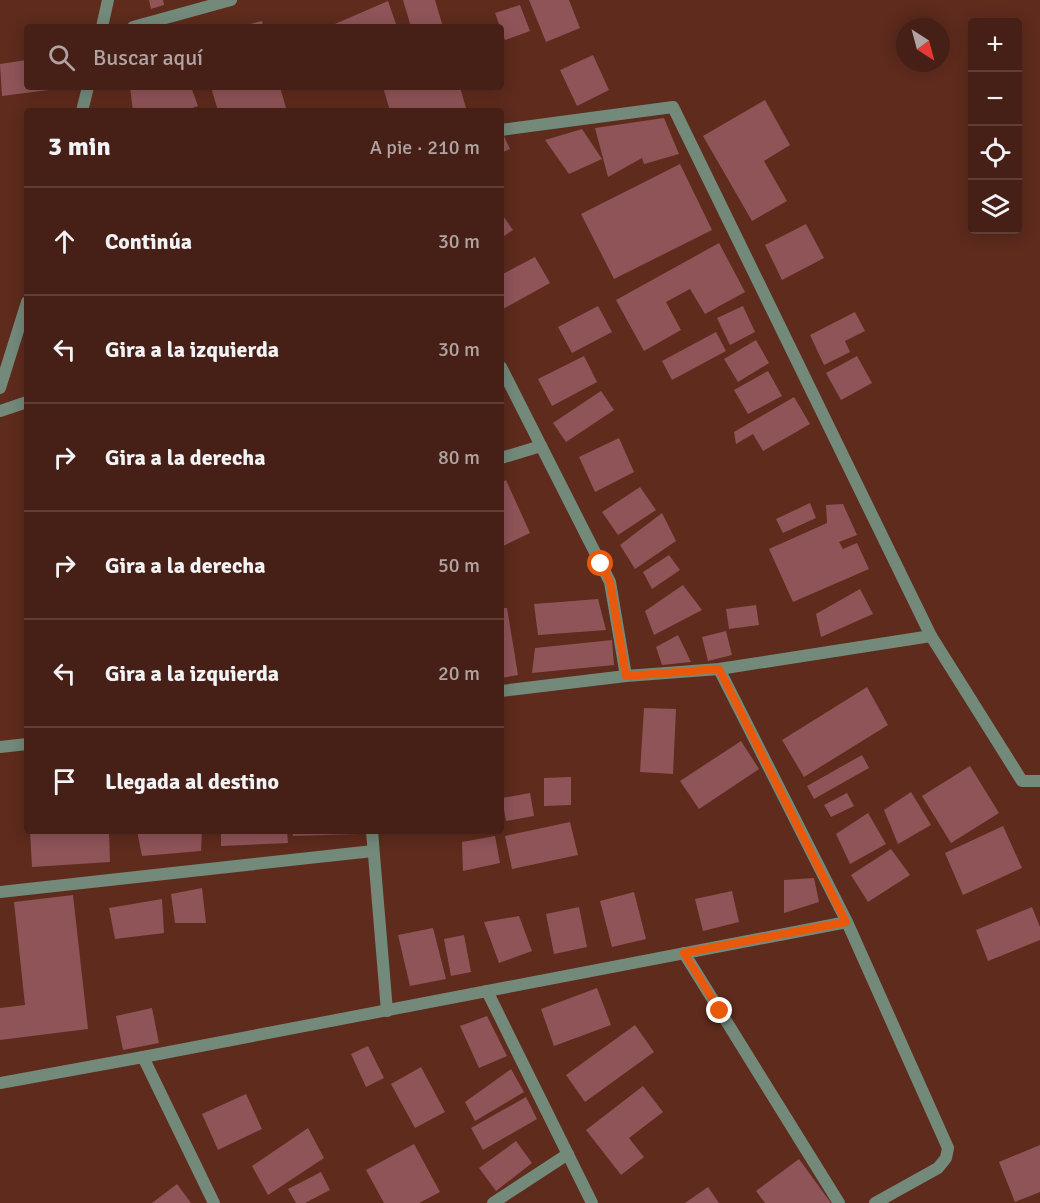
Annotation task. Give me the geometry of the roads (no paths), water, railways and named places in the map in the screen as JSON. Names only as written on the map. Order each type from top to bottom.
[{"type":"street","points":[[103,24],[108,0]]},
{"type":"street","points":[[144,24],[231,0]]},
{"type":"street","points":[[83,108],[87,90]]},
{"type":"street","points":[[504,130],[673,107],[931,636],[1022,781],[1040,781]]},
{"type":"street","points":[[0,388],[24,312]]},
{"type":"street","points":[[504,373],[610,582],[626,676]]},
{"type":"street","points":[[0,411],[24,403]]},
{"type":"street","points":[[504,457],[541,446]]},
{"type":"street","points":[[504,691],[626,676],[719,669],[931,636]]},
{"type":"street","points":[[719,669],[846,922],[948,1148],[946,1158],[938,1168],[875,1203]]},
{"type":"street","points":[[0,747],[24,744]]},
{"type":"street","points":[[372,834],[387,1011]]},
{"type":"street","points":[[0,892],[374,851]]},
{"type":"street","points":[[0,1083],[143,1058],[846,922]]},
{"type":"street","points":[[684,953],[839,1203]]},
{"type":"street","points":[[487,991],[592,1203]]},
{"type":"street","points":[[143,1058],[214,1203]]},
{"type":"street","points":[[493,1203],[568,1154]]}]
